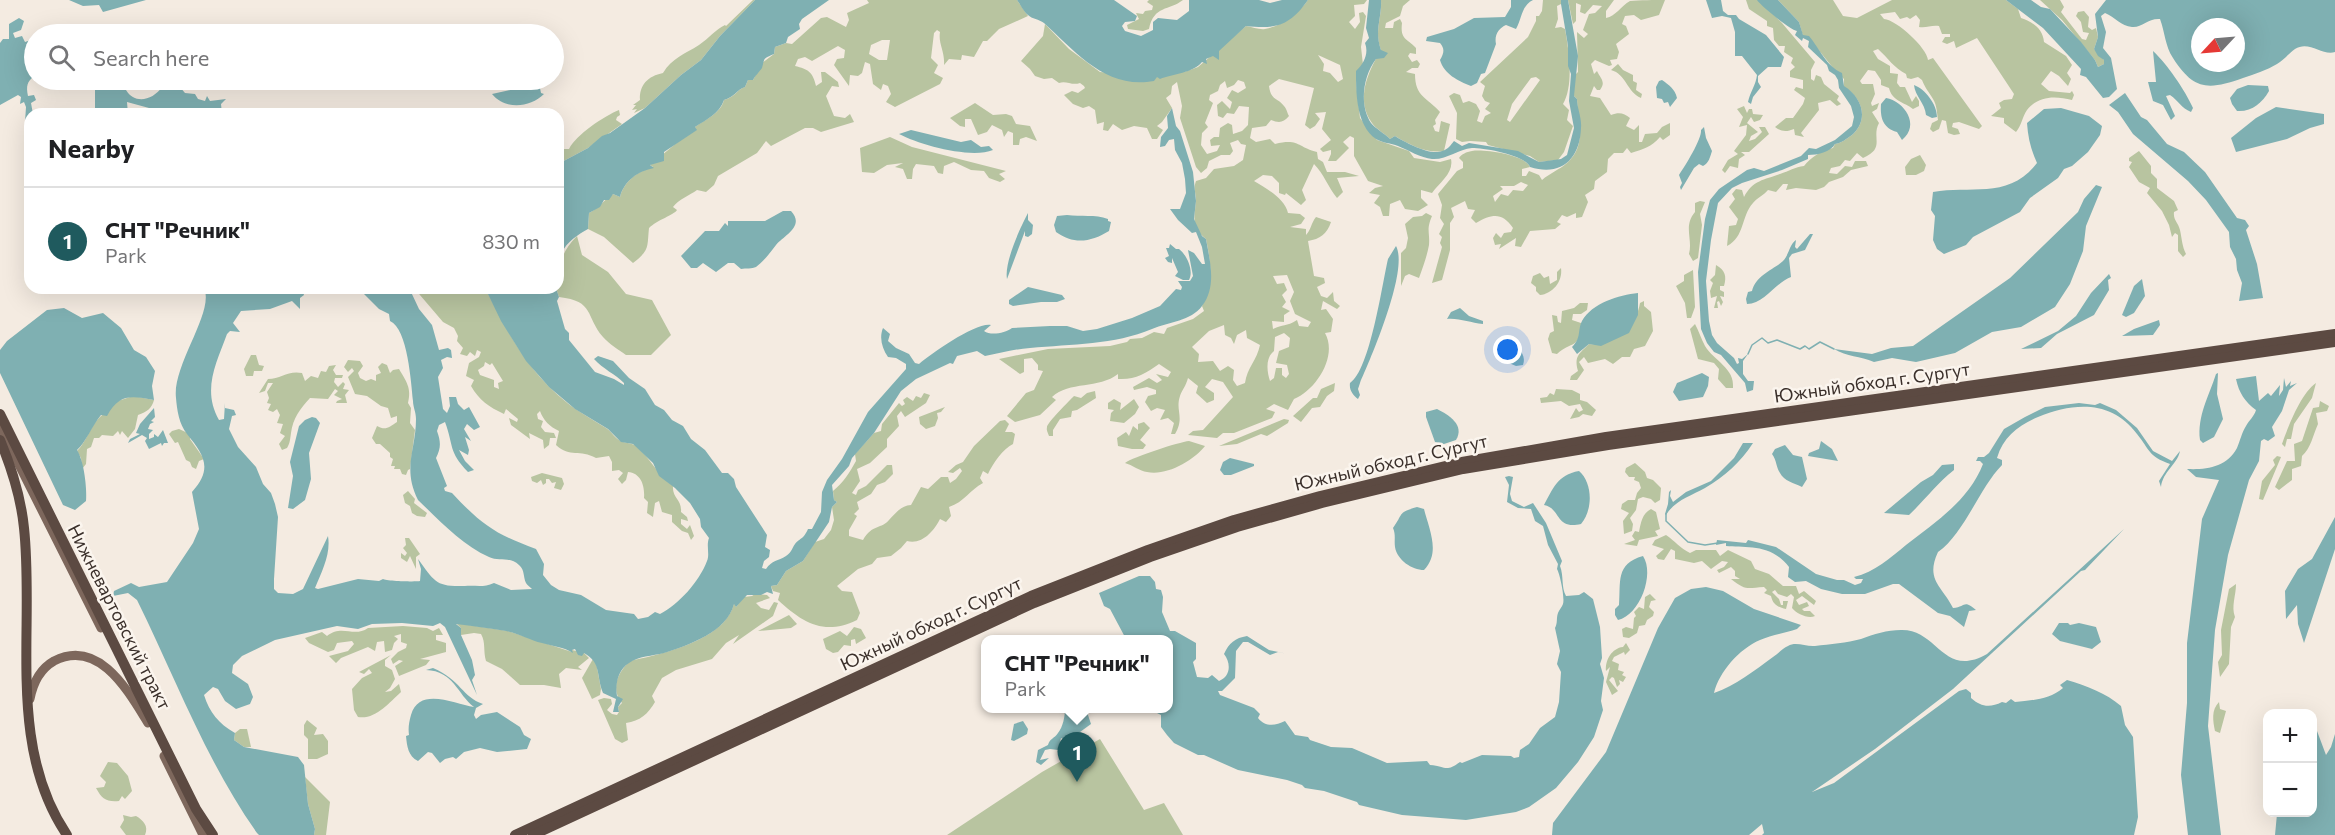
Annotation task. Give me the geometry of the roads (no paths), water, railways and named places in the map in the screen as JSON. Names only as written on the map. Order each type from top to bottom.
[{"type":"highway","name":"Южный обход г. Сургут","points":[[515,835],[1031,596],[1148,550],[1234,520],[1320,496],[1462,462],[1606,437],[2335,334]]},
{"type":"highway","name":"Южный обход г. Сургут","points":[[533,835],[1034,603],[1150,557],[1237,527],[1322,503],[1463,469],[1608,445],[2335,342]]},
{"type":"highway","name":"Нижневартовский тракт","points":[[0,414],[211,835]]},
{"type":"highway","points":[[0,440],[18,491],[24,529],[29,716],[34,754],[52,809],[67,835]]},
{"type":"main road","name":"Нижневартовский тракт","points":[[0,427],[203,835]]},
{"type":"main road","points":[[29,716],[33,687],[41,672],[56,660],[81,655],[99,661],[105,666],[129,694],[148,723]]},
{"type":"water","points":[[69,0],[146,0],[103,12],[99,5],[83,6]]},
{"type":"water","points":[[755,0],[829,0],[802,19],[799,24],[800,29],[788,37],[786,43],[775,47],[774,54],[765,59],[762,68],[753,80],[748,80],[745,87],[724,100],[716,112],[695,127],[697,130],[664,152],[664,161],[650,165],[654,168],[632,178],[620,197],[613,194],[609,200],[604,200],[600,207],[589,213],[588,229],[573,239],[564,249],[564,161],[588,148],[645,108],[701,60],[720,36]]},
{"type":"water","points":[[1017,0],[1114,0],[1137,16],[1135,21],[1125,22],[1122,26],[1125,31],[1141,36],[1153,30],[1153,22],[1158,18],[1177,20],[1189,11],[1189,0],[1259,0],[1270,3],[1282,0],[1308,0],[1294,16],[1281,24],[1265,27],[1246,26],[1219,51],[1219,60],[1213,56],[1206,59],[1207,64],[1202,62],[1188,71],[1160,79],[1157,77],[1154,81],[1137,82],[1121,80],[1093,66],[1044,23],[1028,15]]},
{"type":"water","points":[[1369,0],[1381,0],[1379,43],[1381,50],[1388,53],[1384,58],[1376,59],[1368,74],[1364,91],[1367,116],[1373,125],[1390,139],[1395,136],[1432,152],[1444,150],[1454,141],[1462,146],[1469,143],[1518,151],[1539,162],[1561,159],[1567,155],[1574,128],[1569,101],[1571,74],[1568,66],[1568,46],[1561,4],[1561,0],[1568,0],[1578,56],[1574,96],[1577,99],[1581,124],[1580,139],[1573,157],[1559,167],[1541,169],[1530,167],[1521,159],[1513,156],[1472,148],[1443,158],[1432,159],[1376,139],[1364,126],[1358,108],[1356,89],[1356,71],[1365,58],[1365,43],[1369,38],[1366,28]]},
{"type":"water","points":[[1511,0],[1533,0],[1524,9],[1516,29],[1506,25],[1498,32],[1485,73],[1481,74],[1477,83],[1471,86],[1452,76],[1440,60],[1442,45],[1426,41],[1427,37],[1454,29],[1474,18],[1505,17],[1511,7]]},
{"type":"water","points":[[1706,0],[1721,0],[1723,11],[1728,15],[1736,15],[1766,35],[1784,57],[1781,67],[1768,67],[1758,76],[1761,87],[1753,97],[1751,104],[1748,102],[1757,75],[1742,56],[1735,56],[1735,32],[1731,18],[1722,16],[1712,18]]},
{"type":"water","points":[[1757,0],[1778,0],[1799,22],[1803,35],[1809,36],[1827,62],[1842,73],[1844,86],[1856,97],[1862,116],[1857,129],[1842,142],[1835,144],[1827,151],[1808,155],[1808,159],[1782,170],[1742,183],[1732,188],[1718,203],[1706,281],[1709,321],[1712,335],[1717,343],[1734,358],[1737,364],[1739,363],[1738,358],[1742,359],[1748,354],[1743,361],[1743,374],[1748,381],[1754,381],[1753,390],[1747,392],[1745,383],[1721,355],[1714,352],[1701,329],[1698,272],[1705,219],[1710,200],[1719,189],[1747,170],[1754,168],[1764,171],[1801,156],[1809,148],[1816,149],[1835,140],[1852,126],[1854,117],[1851,106],[1839,88],[1838,80],[1829,71],[1827,65],[1808,47],[1809,41],[1803,38],[1802,41],[1795,35],[1797,31],[1775,17]]},
{"type":"water","points":[[2006,0],[2031,0],[2041,7],[2050,9],[2081,42],[2098,67],[2104,64],[2104,60],[2094,49],[2098,37],[2095,14],[2106,0],[2335,0],[2335,52],[2300,47],[2265,70],[2221,85],[2203,85],[2188,77],[2168,49],[2160,19],[2132,27],[2105,13],[2101,16],[2106,32],[2103,48],[2111,58],[2117,89],[2109,97],[2103,98],[2086,77],[2080,75],[2081,69],[2043,28]]},
{"type":"water","points":[[19,18],[24,21],[21,30],[13,33],[15,38],[22,36],[24,40],[24,90],[27,90],[28,96],[34,95],[36,100],[31,103],[32,108],[26,108],[24,102],[20,104],[21,97],[18,95],[0,105],[0,43],[3,39],[9,39],[9,24]]},
{"type":"water","points":[[2153,51],[2181,85],[2193,108],[2191,112],[2170,95],[2166,96],[2175,116],[2171,120],[2163,105],[2153,101],[2148,82],[2156,82]]},
{"type":"water","points":[[1662,80],[1677,98],[1670,107],[1668,102],[1664,103],[1662,99],[1657,98],[1656,87]]},
{"type":"water","points":[[1914,85],[1930,98],[1937,117],[1932,118],[1926,115]]},
{"type":"water","points":[[2248,85],[2268,86],[2269,91],[2256,106],[2237,111],[2230,98],[2237,89]]},
{"type":"water","points":[[95,90],[126,90],[134,98],[144,99],[159,90],[182,90],[185,93],[195,94],[198,99],[205,101],[207,96],[210,101],[226,99],[221,104],[221,108],[149,108],[127,102],[128,108],[95,108]]},
{"type":"water","points":[[510,90],[540,90],[544,94],[532,102],[510,105],[492,94]]},
{"type":"water","points":[[2125,93],[2141,117],[2147,120],[2167,144],[2184,152],[2205,172],[2237,218],[2245,220],[2249,226],[2246,230],[2257,264],[2263,298],[2239,301],[2242,283],[2236,259],[2230,247],[2229,232],[2206,200],[2188,181],[2133,134],[2118,112],[2109,105]]},
{"type":"water","points":[[1886,98],[1899,104],[1908,114],[1910,128],[1902,140],[1897,132],[1888,128],[1883,122],[1881,104]]},
{"type":"water","points":[[2276,107],[2324,114],[2324,124],[2287,139],[2236,152],[2231,138],[2256,118]]},
{"type":"water","points":[[1172,108],[1176,126],[1180,131],[1193,172],[1196,201],[1194,219],[1202,236],[1206,239],[1210,265],[1210,291],[1202,306],[1192,315],[1138,334],[1108,341],[1024,349],[985,356],[977,351],[957,356],[953,364],[950,363],[916,379],[901,391],[874,433],[832,485],[834,500],[837,502],[832,507],[829,522],[803,561],[786,571],[777,585],[771,586],[773,594],[767,592],[761,595],[747,595],[736,607],[734,604],[724,622],[706,636],[674,650],[637,659],[625,666],[620,673],[616,687],[617,696],[623,699],[618,707],[619,712],[613,712],[616,699],[603,693],[594,661],[584,653],[582,656],[578,655],[575,649],[572,650],[573,653],[515,633],[493,629],[456,624],[461,628],[461,635],[472,660],[475,675],[472,680],[477,695],[445,627],[440,623],[433,626],[402,623],[372,624],[358,629],[337,626],[275,640],[242,656],[233,665],[232,673],[248,684],[253,697],[250,704],[236,709],[225,701],[218,689],[213,687],[204,695],[206,701],[215,717],[235,733],[234,740],[244,747],[298,757],[304,765],[308,804],[315,829],[314,835],[259,835],[257,833],[222,777],[192,719],[137,600],[128,593],[113,596],[114,591],[131,583],[139,587],[167,582],[193,543],[199,529],[192,492],[203,476],[204,462],[198,448],[182,426],[176,398],[180,370],[204,311],[205,294],[304,295],[300,298],[300,309],[292,301],[270,309],[241,311],[233,323],[240,332],[230,331],[227,334],[215,366],[211,388],[214,409],[219,420],[224,419],[225,403],[225,408],[234,410],[236,415],[232,416],[229,429],[238,447],[256,467],[275,504],[278,517],[274,589],[278,593],[293,594],[303,589],[328,536],[327,556],[315,588],[318,589],[358,579],[420,581],[421,569],[418,559],[433,578],[442,584],[480,586],[494,583],[511,590],[532,589],[526,583],[523,571],[516,562],[493,558],[469,546],[418,500],[413,489],[410,468],[416,419],[405,345],[396,326],[390,321],[389,314],[379,309],[364,294],[412,294],[419,309],[432,325],[439,350],[448,348],[451,350],[452,358],[447,357],[441,360],[443,368],[438,377],[443,409],[447,413],[450,406],[449,397],[456,397],[458,404],[464,410],[469,407],[480,427],[474,430],[467,424],[464,429],[471,441],[465,437],[469,450],[468,455],[459,450],[474,470],[468,472],[454,453],[445,422],[439,425],[437,431],[440,445],[436,458],[447,486],[444,488],[445,491],[452,493],[472,513],[499,533],[536,549],[544,564],[543,575],[551,585],[559,590],[581,595],[606,610],[634,614],[638,619],[648,617],[655,612],[660,614],[688,592],[707,561],[709,538],[690,503],[659,476],[653,463],[633,444],[621,442],[608,429],[575,409],[549,387],[526,361],[501,321],[488,294],[558,294],[557,301],[565,329],[569,333],[569,340],[595,372],[624,385],[594,359],[598,356],[613,361],[629,378],[645,389],[655,405],[664,410],[672,420],[683,426],[691,439],[705,450],[722,473],[728,473],[734,479],[736,487],[767,535],[765,547],[770,550],[769,557],[764,561],[762,568],[766,569],[773,562],[791,552],[808,529],[812,529],[821,512],[822,492],[827,480],[842,459],[868,412],[906,369],[906,364],[886,354],[881,339],[883,328],[890,334],[888,341],[909,354],[915,363],[919,364],[954,339],[984,325],[991,325],[984,331],[994,334],[1012,328],[1050,326],[1067,326],[1083,331],[1097,329],[1160,306],[1176,289],[1181,290],[1182,287],[1178,281],[1190,281],[1193,276],[1188,250],[1194,253],[1202,264],[1205,264],[1196,232],[1192,233],[1170,209],[1180,209],[1186,193],[1182,163],[1175,150],[1174,139],[1160,147],[1161,137],[1168,128],[1167,116]]},
{"type":"water","points":[[2061,108],[2089,116],[2102,126],[2100,135],[2088,152],[2030,198],[2020,212],[1973,237],[1966,245],[1944,254],[1937,249],[1933,240],[1935,216],[1931,210],[1933,192],[2002,187],[2026,175],[2037,163],[2030,144],[2027,123],[2044,109]]},
{"type":"water","points":[[1704,127],[1712,151],[1710,158],[1705,165],[1699,164],[1694,168],[1681,190],[1682,183],[1679,175]]},
{"type":"water","points":[[911,130],[961,142],[971,140],[981,147],[989,146],[993,150],[972,153],[946,150],[899,134]]},
{"type":"water","points":[[2096,185],[2102,187],[2086,226],[2083,251],[2070,284],[2055,307],[2021,327],[1992,332],[1955,353],[1916,362],[1892,358],[1874,362],[1834,349],[1872,354],[1891,348],[1913,346],[2010,278],[2078,212],[2084,199]]},
{"type":"water","points":[[783,211],[791,211],[795,216],[795,226],[756,267],[741,269],[734,263],[728,263],[716,272],[703,263],[697,268],[691,268],[681,256],[705,231],[719,231],[725,223],[728,226],[728,221],[765,221]]},
{"type":"water","points":[[1028,213],[1028,220],[1033,225],[1032,234],[1025,236],[1025,231],[1007,279],[1010,255]]},
{"type":"water","points":[[1057,216],[1108,219],[1111,222],[1109,231],[1089,240],[1069,239],[1056,232],[1054,225]]},
{"type":"water","points":[[1810,234],[1813,234],[1805,250],[1792,254],[1789,258],[1791,277],[1759,301],[1747,304],[1748,292],[1752,291],[1757,281],[1783,261],[1796,240],[1797,249]]},
{"type":"water","points":[[1170,244],[1179,249],[1187,259],[1191,272],[1189,280],[1175,276],[1178,272],[1172,258],[1172,263],[1165,258],[1169,256],[1166,248],[1169,248]]},
{"type":"water","points":[[1396,246],[1399,258],[1393,293],[1380,335],[1358,389],[1360,395],[1358,399],[1350,388],[1350,383],[1364,362],[1379,306],[1388,259]]},
{"type":"water","points":[[2109,274],[2111,278],[2108,280],[2109,290],[2094,315],[2057,334],[2041,348],[2021,349],[2058,331],[2076,316],[2091,293]]},
{"type":"water","points":[[2142,279],[2145,296],[2134,313],[2126,317],[2122,315],[2134,286]]},
{"type":"water","points":[[1028,287],[1062,295],[1065,299],[1057,302],[1013,306],[1009,304],[1009,300]]},
{"type":"water","points":[[1638,293],[1638,315],[1629,333],[1601,346],[1589,344],[1577,354],[1572,347],[1577,340],[1582,321],[1592,309],[1607,301]]},
{"type":"water","points":[[64,308],[82,318],[103,313],[121,328],[134,350],[146,357],[155,371],[152,386],[154,400],[133,397],[116,403],[107,416],[101,415],[77,450],[83,468],[86,501],[75,510],[63,505],[0,373],[0,350],[7,341],[47,310]]},
{"type":"water","points":[[1460,308],[1469,316],[1483,321],[1483,324],[1447,319],[1451,312]]},
{"type":"water","points":[[2159,320],[2160,325],[2153,335],[2122,336],[2134,329]]},
{"type":"water","points":[[1505,344],[1516,345],[1523,357],[1523,365],[1516,366],[1497,358],[1496,350]]},
{"type":"water","points":[[1702,373],[1709,377],[1703,397],[1679,401],[1673,392],[1677,383]]},
{"type":"water","points":[[2218,373],[2217,394],[2223,419],[2214,437],[2203,443],[2200,440],[2200,423],[2204,406]]},
{"type":"water","points":[[2256,376],[2259,401],[2268,393],[2271,396],[2280,385],[2279,396],[2283,390],[2284,378],[2286,387],[2291,381],[2290,386],[2297,383],[2289,390],[2282,411],[2272,427],[2275,436],[2268,441],[2264,439],[2261,441],[2259,461],[2249,480],[2228,555],[2215,630],[2208,726],[2221,835],[2188,835],[2181,775],[2187,703],[2187,643],[2202,519],[2219,480],[2196,477],[2187,469],[2215,466],[2233,454],[2256,410],[2243,397],[2236,379]]},
{"type":"water","points":[[2079,403],[2095,405],[2100,403],[2116,410],[2137,428],[2153,451],[2172,461],[2180,451],[2176,460],[2164,477],[2161,487],[2159,481],[2170,464],[2153,455],[2127,423],[2116,415],[2092,407],[2052,412],[2018,428],[2003,444],[1997,458],[2002,460],[2002,465],[1986,485],[1956,534],[1938,552],[1934,562],[1936,582],[1953,608],[1966,604],[1976,610],[1969,611],[1964,627],[1950,616],[1938,613],[1899,584],[1865,594],[1842,594],[1821,589],[1806,581],[1795,582],[1788,577],[1789,567],[1782,559],[1766,550],[1726,546],[1726,543],[1716,545],[1717,540],[1746,543],[1748,540],[1776,547],[1816,574],[1844,580],[1855,585],[1861,583],[1863,579],[1854,577],[1869,572],[1888,560],[1951,509],[1977,477],[1983,464],[1976,461],[1978,457],[1984,457],[1989,453],[2004,429],[2045,407]]},
{"type":"water","points":[[154,408],[155,417],[151,421],[154,422],[148,429],[153,430],[149,434],[149,439],[154,437],[154,434],[158,437],[163,430],[168,443],[162,446],[161,443],[149,449],[145,441],[147,438],[142,435],[128,443],[130,439],[140,434],[136,433],[140,424]]},
{"type":"water","points":[[1437,409],[1451,417],[1457,425],[1459,430],[1456,440],[1444,444],[1435,442],[1426,412]]},
{"type":"water","points":[[312,417],[320,423],[309,453],[311,479],[305,500],[293,509],[288,508],[293,476],[290,462],[299,426]]},
{"type":"water","points":[[1821,441],[1832,449],[1838,461],[1808,456],[1809,453],[1819,449]]},
{"type":"water","points":[[1743,443],[1753,443],[1726,474],[1679,502],[1665,514],[1671,490],[1670,496],[1673,502],[1686,492],[1711,481],[1734,458]]},
{"type":"water","points":[[1785,445],[1793,455],[1802,457],[1807,479],[1802,487],[1789,482],[1782,476],[1772,454],[1775,449]]},
{"type":"water","points":[[1230,458],[1254,464],[1254,466],[1231,475],[1224,475],[1220,470],[1223,462]]},
{"type":"water","points":[[1954,464],[1954,470],[1909,515],[1884,513],[1921,482],[1933,475],[1942,465]]},
{"type":"water","points":[[1579,471],[1584,476],[1589,489],[1588,512],[1581,524],[1567,524],[1553,510],[1544,505],[1561,479]]},
{"type":"water","points":[[1505,477],[1513,477],[1510,494],[1512,501],[1524,507],[1533,503],[1546,523],[1562,561],[1560,566],[1566,596],[1579,595],[1584,592],[1593,599],[1600,627],[1602,658],[1600,664],[1604,678],[1601,701],[1603,710],[1594,737],[1578,762],[1556,788],[1529,807],[1516,812],[1466,820],[1402,815],[1359,805],[1357,802],[1324,791],[1305,788],[1287,780],[1238,770],[1174,743],[1161,727],[1161,715],[1157,713],[1173,713],[1173,635],[1124,635],[1110,609],[1104,606],[1099,593],[1139,576],[1150,576],[1155,582],[1156,589],[1161,590],[1162,612],[1170,631],[1175,631],[1196,643],[1196,659],[1193,662],[1197,677],[1208,678],[1212,675],[1219,681],[1223,679],[1229,669],[1224,654],[1233,642],[1243,637],[1247,636],[1269,650],[1288,654],[1278,652],[1270,655],[1248,642],[1243,642],[1236,651],[1235,678],[1222,691],[1218,691],[1220,695],[1254,708],[1260,714],[1258,718],[1264,723],[1274,725],[1285,721],[1295,735],[1308,737],[1310,740],[1331,747],[1352,748],[1387,763],[1427,761],[1430,765],[1448,768],[1482,755],[1519,757],[1520,750],[1529,744],[1540,728],[1555,717],[1559,702],[1561,672],[1557,664],[1560,651],[1555,628],[1563,597],[1558,564],[1548,545],[1543,526],[1535,521],[1531,509],[1518,508],[1507,502],[1509,485]]},
{"type":"water","points":[[1417,507],[1424,509],[1433,549],[1429,563],[1424,570],[1406,563],[1396,552],[1395,547],[1393,528],[1404,512]]},
{"type":"water","points":[[2335,517],[2335,549],[2304,643],[2298,624],[2297,605],[2286,619],[2285,591],[2298,569],[2312,559]]},
{"type":"water","points":[[2124,529],[2085,570],[2081,571],[1953,689],[1875,749],[1812,792],[1834,783],[1959,691],[1966,689],[1975,701],[1990,706],[2006,703],[2011,699],[2015,702],[2046,697],[2063,688],[2060,685],[2067,680],[2096,690],[2121,706],[2125,725],[2133,737],[2138,817],[2134,835],[1762,835],[1764,833],[1762,824],[1749,835],[1552,835],[1553,823],[1606,752],[1658,628],[1675,598],[1691,589],[1706,587],[1723,591],[1754,609],[1801,625],[1797,629],[1760,640],[1745,649],[1725,669],[1714,693],[1737,682],[1791,645],[1815,646],[1844,642],[1891,631],[1914,632],[1950,657],[1960,661],[1972,660],[1987,654]]},
{"type":"water","points":[[1643,556],[1647,573],[1643,593],[1633,610],[1626,617],[1618,620],[1615,609],[1619,605],[1621,575],[1628,564]]},
{"type":"water","points":[[2059,623],[2070,625],[2079,623],[2096,627],[2101,642],[2092,649],[2060,641],[2052,634]]},
{"type":"water","points":[[433,668],[450,678],[470,697],[483,704],[476,708],[474,715],[476,719],[481,715],[497,712],[520,727],[524,735],[531,739],[527,749],[497,752],[480,748],[464,752],[456,759],[453,757],[445,759],[440,763],[432,753],[428,752],[418,761],[415,759],[409,750],[406,736],[409,735],[411,715],[415,706],[422,701],[438,699],[474,707],[443,674],[426,670]]},
{"type":"water","points":[[1064,713],[1087,713],[1091,724],[1069,740],[1067,737],[1065,740],[1061,738],[1058,750],[1045,750],[1040,760],[1049,758],[1041,765],[1036,762],[1038,750],[1048,745],[1057,735]]},
{"type":"water","points":[[1023,721],[1028,729],[1027,734],[1014,741],[1011,740],[1014,724]]},
{"type":"water","points":[[2317,731],[2326,755],[2335,734],[2335,835],[2275,835],[2277,817],[2317,817]]},
{"type":"waterway","points":[[1748,354],[1752,345],[1762,338],[1768,343],[1777,340],[1800,349],[1805,346],[1809,349],[1820,342],[1834,349]]},
{"type":"waterway","points":[[1666,514],[1666,521],[1688,542],[1705,545],[1718,543]]},
{"type":"place","name":"СНТ \"Речник\"","points":[[1077,782]]}]
